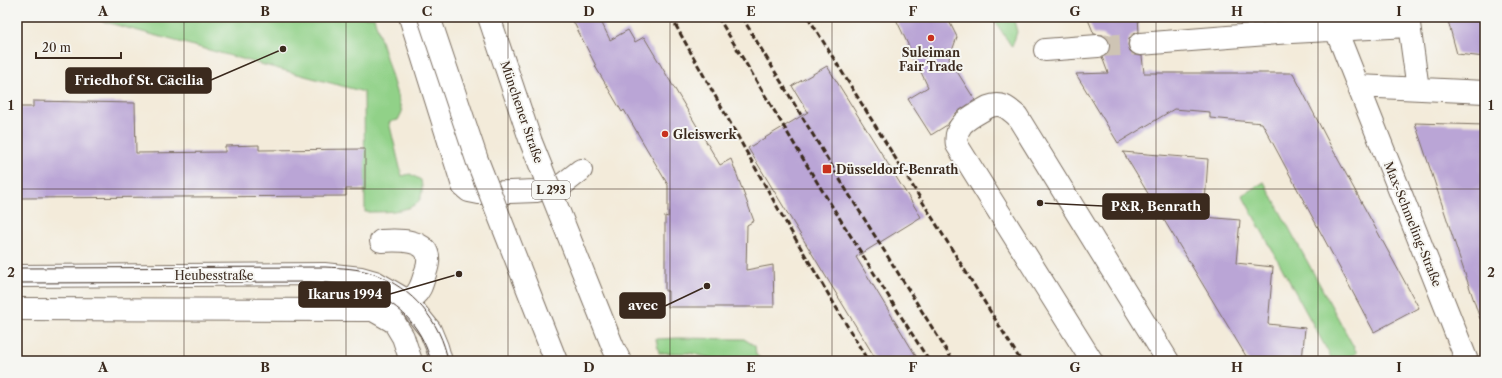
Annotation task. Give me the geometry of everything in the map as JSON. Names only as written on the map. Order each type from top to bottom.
[{"type":"main road","points":[[410,17],[463,186],[469,191],[478,193],[536,191],[562,185],[581,170]]},
{"type":"main road","points":[[429,17],[477,160],[556,361]]},
{"type":"main road","name":"Münchener Straße","points":[[489,17],[531,142],[613,347],[620,361]]},
{"type":"main road","points":[[1140,44],[1336,30],[1408,21],[1418,89]]},
{"type":"main road","name":"Max-Schmeling-Straße","points":[[1336,30],[1467,361]]},
{"type":"main road","points":[[1045,50],[1098,46]]},
{"type":"main road","points":[[1358,86],[1485,92]]},
{"type":"main road","points":[[1092,361],[957,145],[956,136],[958,129],[962,124],[988,107],[1006,106],[1017,116],[1168,361]]},
{"type":"main road","points":[[17,309],[373,310],[406,300],[420,291],[429,262],[420,245],[399,240],[381,241]]},
{"type":"main road","name":"Heubesstraße","points":[[17,276],[324,274],[361,278],[375,282],[406,300],[430,330],[441,361]]},
{"type":"main road","points":[[373,310],[394,322],[403,337],[411,361]]},
{"type":"green space","points":[[87,17],[374,17],[402,112],[398,120],[389,122],[402,176],[410,174],[421,180],[422,192],[420,199],[416,204],[410,207],[395,211],[365,212],[364,92]]},
{"type":"green space","points":[[992,17],[1013,17],[1017,32],[1012,47]]},
{"type":"green space","points":[[1264,182],[1357,353],[1341,361],[1333,361],[1242,195]]},
{"type":"green space","points":[[656,339],[744,339],[755,346],[756,355],[764,361],[724,361],[689,353],[659,353]]},
{"type":"building","points":[[571,17],[599,17],[610,40],[628,30],[635,42],[644,37],[720,165],[731,159],[754,221],[747,225],[746,270],[773,265],[774,307],[668,307],[668,291],[665,291],[665,216],[668,217],[668,185],[624,110],[622,112],[595,66]]},
{"type":"building","points":[[895,17],[947,17],[957,37],[949,59],[975,100],[957,112],[947,125],[931,135],[908,99],[928,87]]},
{"type":"building","points":[[1087,17],[1138,17],[1139,32],[1133,34],[1129,39],[1128,45],[1130,51],[1134,55],[1142,56],[1144,73],[1293,73],[1327,139],[1419,308],[1374,332],[1262,123],[1210,118],[1210,112],[1174,109],[1118,143],[1076,74],[1108,73],[1102,57],[1109,51],[1110,45],[1108,39],[1103,35],[1094,34]]},
{"type":"building","points":[[1447,17],[1485,17],[1485,57],[1457,54]]},
{"type":"building","points":[[827,66],[921,217],[856,257],[919,361],[877,361],[748,148],[808,112],[792,86]]},
{"type":"building","points":[[33,101],[135,103],[136,153],[225,152],[225,146],[259,145],[259,150],[365,149],[365,189],[346,189],[346,196],[19,198],[17,179],[17,107],[33,107]]},
{"type":"building","points":[[1415,123],[1485,125],[1485,318],[1480,319]]},
{"type":"building","points":[[1123,152],[1208,159],[1204,217],[1240,220],[1236,263],[1273,267],[1268,324],[1305,328],[1302,361],[1249,361]]},
{"type":"tunnel","points":[[1098,46],[1140,44]]},
{"type":"tram line","points":[[17,268],[325,267],[362,271],[388,280],[401,288],[423,308],[439,332],[448,361]]},
{"type":"tram line","points":[[17,283],[309,282],[350,286],[385,300],[400,310],[413,324],[423,341],[431,361]]},
{"type":"railway","points":[[671,17],[789,228],[868,361]]},
{"type":"railway","points":[[718,17],[820,187],[929,361]]},
{"type":"railway","points":[[742,17],[845,188],[953,361]]},
{"type":"railway","points":[[808,17],[1021,361]]},
{"type":"place","name":"Suleiman Fair Trade","points":[[931,38]]},
{"type":"place","name":"Friedhof St. Cäcilia","points":[[283,49]]},
{"type":"place","name":"Gleiswerk","points":[[665,134]]},
{"type":"place","name":"Düsseldorf-Benrath","points":[[827,169]]},
{"type":"place","name":"P&R, Benrath","points":[[1040,203]]},
{"type":"place","name":"Ikarus 1994","points":[[459,274]]},
{"type":"place","name":"avec","points":[[707,286]]}]
